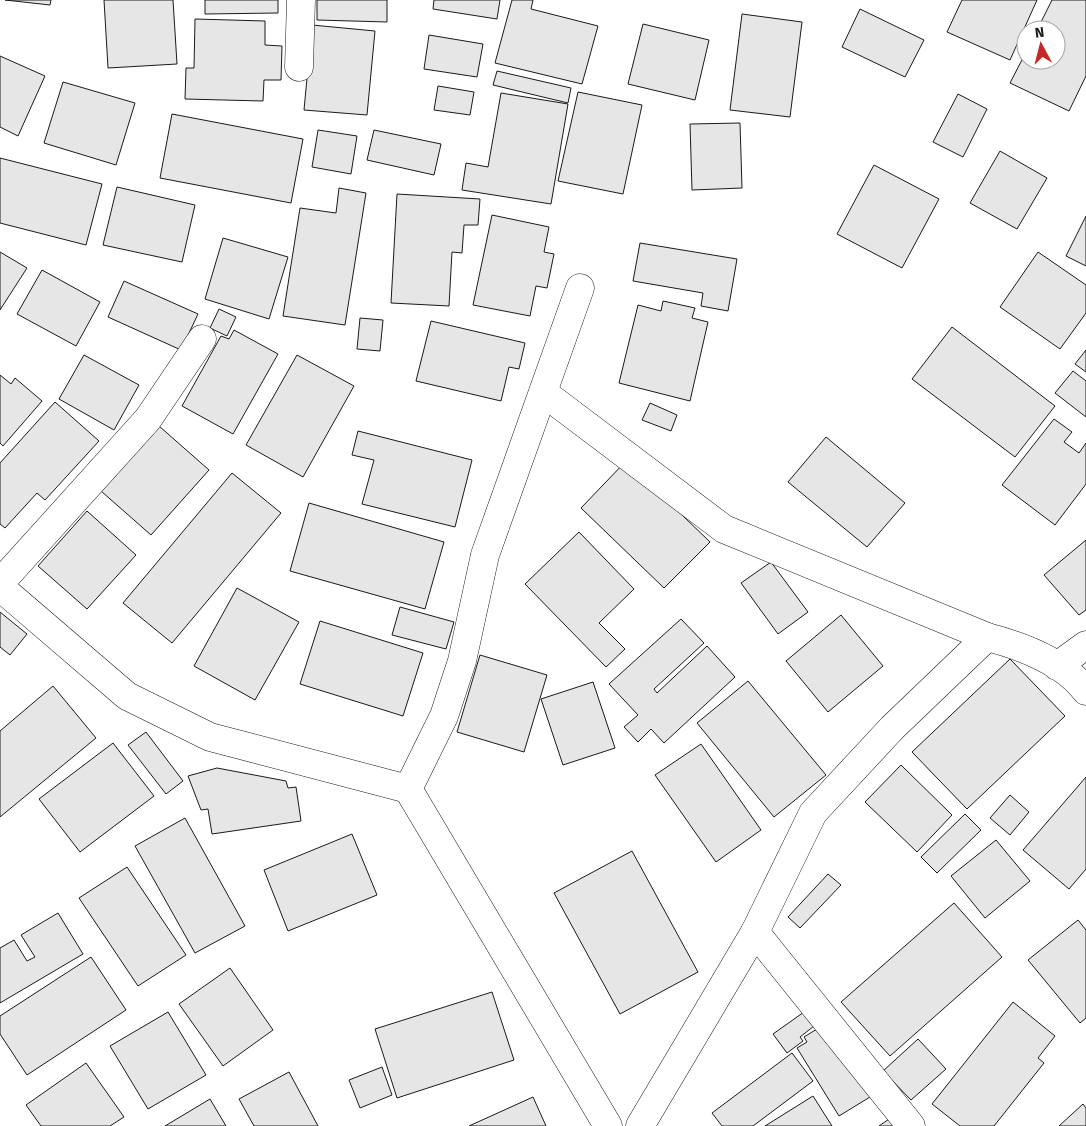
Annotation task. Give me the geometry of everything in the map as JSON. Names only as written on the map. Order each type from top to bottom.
[{"type":"street","points":[[298,67],[301,0]]},
{"type":"street","points":[[408,789],[444,716],[462,661],[485,555],[580,288]]},
{"type":"street","points":[[0,583],[148,419],[202,339]]},
{"type":"street","points":[[544,393],[724,529],[987,637],[1015,644],[1075,676],[1086,691]]},
{"type":"street","points":[[0,587],[128,696],[210,737],[408,789],[608,1126]]},
{"type":"street","points":[[640,1126],[755,932],[813,813],[892,728],[987,637]]},
{"type":"street","points":[[1057,666],[1086,645]]},
{"type":"street","points":[[755,932],[910,1126]]},
{"type":"building","points":[[5,0],[51,0],[50,5]]},
{"type":"building","points":[[104,0],[173,0],[177,64],[108,68]]},
{"type":"building","points":[[205,0],[278,0],[278,13],[205,14]]},
{"type":"building","points":[[317,0],[387,0],[387,22],[317,20]]},
{"type":"building","points":[[434,0],[500,0],[497,19],[433,9]]},
{"type":"building","points":[[512,0],[533,0],[531,9],[598,26],[582,84],[495,63]]},
{"type":"building","points":[[962,0],[1037,0],[1028,20],[1016,20],[1016,47],[1010,60],[947,32]]},
{"type":"building","points":[[1052,0],[1086,0],[1086,76],[1069,111],[1010,83],[1017,70],[1066,70],[1066,20],[1042,20]]},
{"type":"building","points":[[860,9],[924,40],[905,77],[842,47]]},
{"type":"building","points":[[742,14],[802,22],[790,117],[730,110]]},
{"type":"building","points":[[195,19],[265,21],[265,45],[282,46],[281,80],[264,80],[263,101],[185,99],[186,68],[194,68]]},
{"type":"building","points":[[643,24],[709,40],[695,100],[628,84]]},
{"type":"building","points":[[312,25],[375,31],[367,115],[304,110]]},
{"type":"building","points":[[429,35],[483,44],[477,77],[424,69]]},
{"type":"building","points":[[0,56],[45,76],[18,136],[0,127]]},
{"type":"building","points":[[497,71],[571,88],[568,103],[493,85]]},
{"type":"building","points":[[63,82],[135,103],[116,165],[44,143]]},
{"type":"building","points":[[438,86],[474,92],[470,115],[434,110]]},
{"type":"building","points":[[578,92],[642,105],[623,194],[558,181]]},
{"type":"building","points":[[501,93],[568,104],[551,204],[462,190],[466,163],[488,167]]},
{"type":"building","points":[[958,94],[987,109],[963,157],[933,142]]},
{"type":"building","points":[[172,114],[303,139],[291,203],[160,178]]},
{"type":"building","points":[[740,123],[742,188],[692,190],[690,124]]},
{"type":"building","points":[[318,130],[357,136],[351,174],[312,167]]},
{"type":"building","points":[[374,130],[441,144],[434,175],[367,160]]},
{"type":"building","points":[[1000,151],[1047,178],[1017,229],[970,203]]},
{"type":"building","points":[[0,158],[102,184],[86,245],[0,223]]},
{"type":"building","points":[[874,165],[939,199],[902,268],[837,234]]},
{"type":"building","points":[[117,187],[195,205],[182,262],[103,245]]},
{"type":"building","points":[[339,188],[366,193],[345,325],[283,316],[300,208],[336,213]]},
{"type":"building","points":[[397,194],[480,199],[478,225],[464,225],[462,253],[452,252],[449,306],[391,303]]},
{"type":"building","points":[[492,215],[549,227],[544,252],[554,254],[547,288],[536,286],[530,316],[473,305]]},
{"type":"building","points":[[1086,216],[1086,266],[1066,256]]},
{"type":"building","points":[[223,238],[288,257],[269,319],[205,299]]},
{"type":"building","points":[[640,243],[737,259],[728,311],[701,306],[703,293],[633,281]]},
{"type":"building","points":[[0,252],[27,268],[0,310]]},
{"type":"building","points":[[1038,252],[1086,285],[1086,313],[1060,349],[1000,307]]},
{"type":"building","points":[[42,270],[100,302],[76,346],[17,314]]},
{"type":"building","points":[[124,281],[198,314],[181,350],[108,317]]},
{"type":"building","points":[[663,301],[695,308],[692,318],[708,322],[690,401],[619,383],[638,305],[661,311]]},
{"type":"building","points":[[219,309],[236,317],[227,336],[210,328]]},
{"type":"building","points":[[360,318],[383,320],[380,351],[357,349]]},
{"type":"building","points":[[431,321],[525,343],[519,369],[509,367],[501,401],[416,381]]},
{"type":"building","points":[[952,327],[1055,406],[1015,457],[912,379]]},
{"type":"building","points":[[234,330],[278,354],[233,434],[182,406],[221,336],[229,339]]},
{"type":"building","points":[[1086,350],[1086,372],[1075,364]]},
{"type":"building","points":[[84,355],[139,385],[114,430],[59,399]]},
{"type":"building","points":[[297,355],[354,386],[303,477],[246,445]]},
{"type":"building","points":[[1073,371],[1086,381],[1086,417],[1055,393]]},
{"type":"building","points":[[0,375],[11,384],[15,378],[42,401],[3,446],[0,443]]},
{"type":"building","points":[[55,402],[99,441],[45,500],[37,493],[5,528],[0,524],[0,463]]},
{"type":"building","points":[[650,403],[677,415],[671,431],[642,420]]},
{"type":"building","points":[[1054,419],[1072,432],[1064,442],[1079,453],[1086,443],[1086,484],[1055,525],[1002,485]]},
{"type":"building","points":[[159,426],[209,470],[151,535],[101,491]]},
{"type":"building","points":[[358,431],[472,460],[455,527],[362,504],[374,460],[352,455]]},
{"type":"building","points":[[826,437],[905,503],[867,547],[788,482]]},
{"type":"building","points":[[626,461],[710,542],[664,588],[581,508]]},
{"type":"building","points":[[232,473],[281,513],[172,643],[123,603]]},
{"type":"building","points":[[309,503],[444,542],[425,609],[290,571]]},
{"type":"building","points":[[87,511],[136,555],[87,609],[38,566]]},
{"type":"building","points":[[579,532],[634,589],[599,623],[625,649],[606,667],[525,584]]},
{"type":"building","points":[[1086,540],[1086,610],[1079,615],[1044,575]]},
{"type":"building","points":[[771,562],[808,612],[778,634],[741,583]]},
{"type":"building","points":[[237,588],[299,622],[255,700],[194,666]]},
{"type":"building","points":[[400,607],[454,622],[446,649],[392,635]]},
{"type":"building","points":[[0,612],[27,634],[10,655],[0,647]]},
{"type":"building","points":[[841,615],[883,666],[828,712],[786,661]]},
{"type":"building","points":[[681,619],[704,643],[654,689],[657,693],[707,646],[735,677],[664,743],[651,729],[638,742],[624,727],[638,715],[609,684]]},
{"type":"building","points":[[320,621],[423,653],[403,716],[300,684]]},
{"type":"building","points":[[480,655],[547,675],[524,752],[457,732]]},
{"type":"building","points":[[1010,659],[1065,716],[967,809],[912,752]]},
{"type":"building","points":[[748,681],[826,775],[774,817],[697,723]]},
{"type":"building","points":[[593,682],[615,748],[563,765],[541,699]]},
{"type":"building","points":[[53,686],[96,738],[0,817],[0,731]]},
{"type":"building","points":[[146,732],[183,781],[166,794],[128,745]]},
{"type":"building","points":[[113,743],[154,796],[80,852],[39,799]]},
{"type":"building","points":[[701,744],[761,830],[716,862],[655,775]]},
{"type":"building","points":[[901,765],[952,815],[917,852],[865,802]]},
{"type":"building","points":[[217,768],[286,781],[288,788],[296,787],[301,821],[212,834],[208,809],[201,810],[188,776]]},
{"type":"building","points":[[1086,777],[1086,869],[1069,889],[1023,850]]},
{"type":"building","points":[[1010,795],[1029,812],[1010,835],[990,818]]},
{"type":"building","points":[[965,814],[981,830],[937,873],[921,857]]},
{"type":"building","points":[[185,818],[245,926],[195,953],[135,846]]},
{"type":"building","points":[[352,834],[377,895],[288,931],[264,870]]},
{"type":"building","points":[[996,840],[1030,881],[985,918],[951,876]]},
{"type":"building","points":[[632,851],[698,972],[620,1014],[554,893]]},
{"type":"building","points":[[127,867],[186,955],[138,986],[79,898]]},
{"type":"building","points":[[828,874],[841,885],[800,928],[788,917]]},
{"type":"building","points":[[954,903],[1002,957],[890,1056],[841,1002]]},
{"type":"building","points":[[58,913],[83,954],[0,1003],[0,948],[14,940],[27,961],[35,957],[21,935]]},
{"type":"building","points":[[1078,920],[1086,930],[1086,1018],[1080,1023],[1028,960]]},
{"type":"building","points":[[91,957],[126,1010],[27,1075],[0,1034],[0,1016]]},
{"type":"building","points":[[230,968],[273,1030],[223,1066],[179,1004]]},
{"type":"building","points":[[492,992],[514,1060],[397,1098],[375,1029]]},
{"type":"building","points":[[1013,1002],[1055,1036],[1038,1058],[1044,1063],[994,1126],[960,1126],[932,1104]]},
{"type":"building","points":[[168,1012],[206,1075],[148,1109],[110,1046]]},
{"type":"building","points":[[804,1012],[814,1026],[800,1037],[803,1041],[787,1053],[773,1034]]},
{"type":"building","points":[[825,1024],[870,1097],[839,1116],[797,1048],[807,1042],[804,1037]]},
{"type":"building","points":[[918,1039],[946,1069],[911,1100],[883,1071]]},
{"type":"building","points":[[792,1053],[813,1081],[753,1126],[722,1126],[712,1113]]},
{"type":"building","points":[[86,1063],[124,1117],[110,1126],[41,1126],[26,1105]]},
{"type":"building","points":[[382,1067],[392,1095],[360,1108],[349,1080]]},
{"type":"building","points":[[289,1072],[318,1126],[254,1126],[239,1099]]},
{"type":"building","points":[[813,1096],[832,1126],[765,1126]]},
{"type":"building","points":[[533,1097],[546,1126],[469,1126]]},
{"type":"building","points":[[210,1099],[226,1126],[165,1126]]},
{"type":"building","points":[[1083,1104],[1086,1108],[1086,1126],[1059,1126]]},
{"type":"building","points":[[889,1119],[894,1126],[879,1126]]}]
